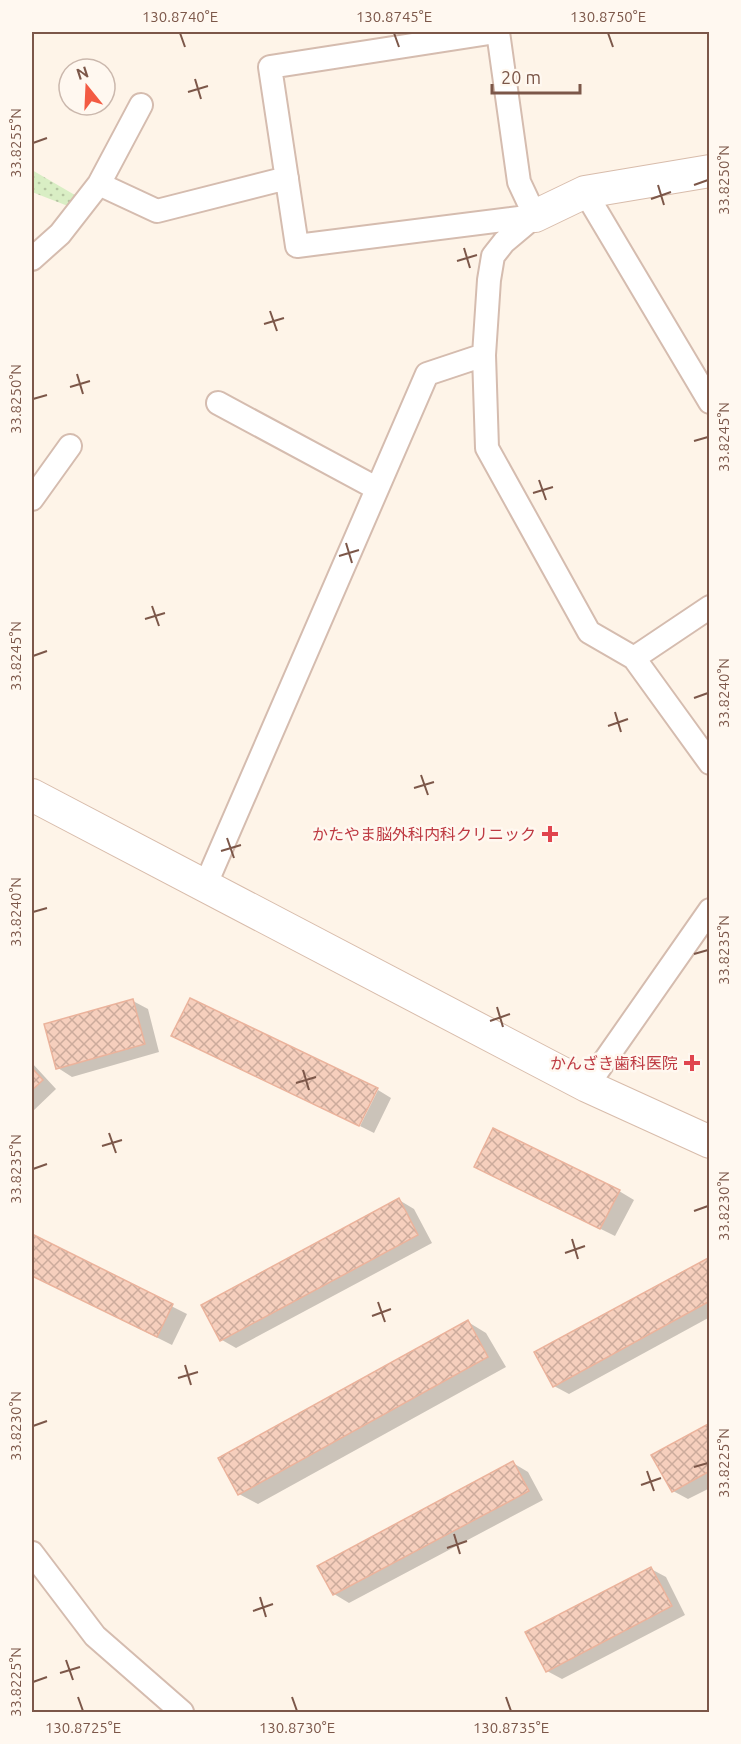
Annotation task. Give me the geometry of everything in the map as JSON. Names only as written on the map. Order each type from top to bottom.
[{"type":"street","points":[[497,32],[519,182],[535,216],[297,246],[270,68],[497,32]]},
{"type":"street","points":[[32,260],[60,234],[99,184],[141,105]]},
{"type":"street","points":[[710,171],[585,192],[535,216],[499,247],[494,256],[489,280],[484,355],[486,448],[589,632],[634,657],[710,764]]},
{"type":"street","points":[[99,184],[157,211],[286,178]]},
{"type":"street","points":[[585,192],[710,402]]},
{"type":"street","points":[[205,886],[427,374],[484,355]]},
{"type":"street","points":[[218,403],[376,488]]},
{"type":"street","points":[[32,499],[70,446]]},
{"type":"street","points":[[634,657],[710,607]]},
{"type":"street","points":[[32,795],[587,1086],[710,1142]]},
{"type":"street","points":[[587,1086],[710,910]]},
{"type":"street","points":[[32,1553],[95,1636],[182,1713]]},
{"type":"green space","points":[[32,170],[80,198],[73,208],[32,192]]},
{"type":"building","points":[[190,998],[378,1088],[359,1126],[171,1036]]},
{"type":"building","points":[[133,999],[145,1044],[56,1069],[44,1024]]},
{"type":"building","points":[[32,1068],[43,1080],[32,1090]]},
{"type":"building","points":[[493,1128],[620,1190],[600,1229],[474,1167]]},
{"type":"building","points":[[399,1198],[418,1235],[220,1341],[201,1305]]},
{"type":"building","points":[[32,1234],[173,1304],[157,1337],[32,1276]]},
{"type":"building","points":[[710,1257],[710,1301],[553,1387],[534,1352]]},
{"type":"building","points":[[468,1320],[488,1357],[238,1495],[218,1458]]},
{"type":"building","points":[[710,1423],[710,1471],[672,1492],[651,1455]]},
{"type":"building","points":[[513,1461],[529,1491],[333,1595],[317,1566]]},
{"type":"building","points":[[651,1567],[672,1606],[546,1672],[525,1632]]},
{"type":"place","name":"かたやま脳外科内科クリニック","points":[[550,834]]},
{"type":"place","name":"かんざき歯科医院","points":[[692,1063]]}]
